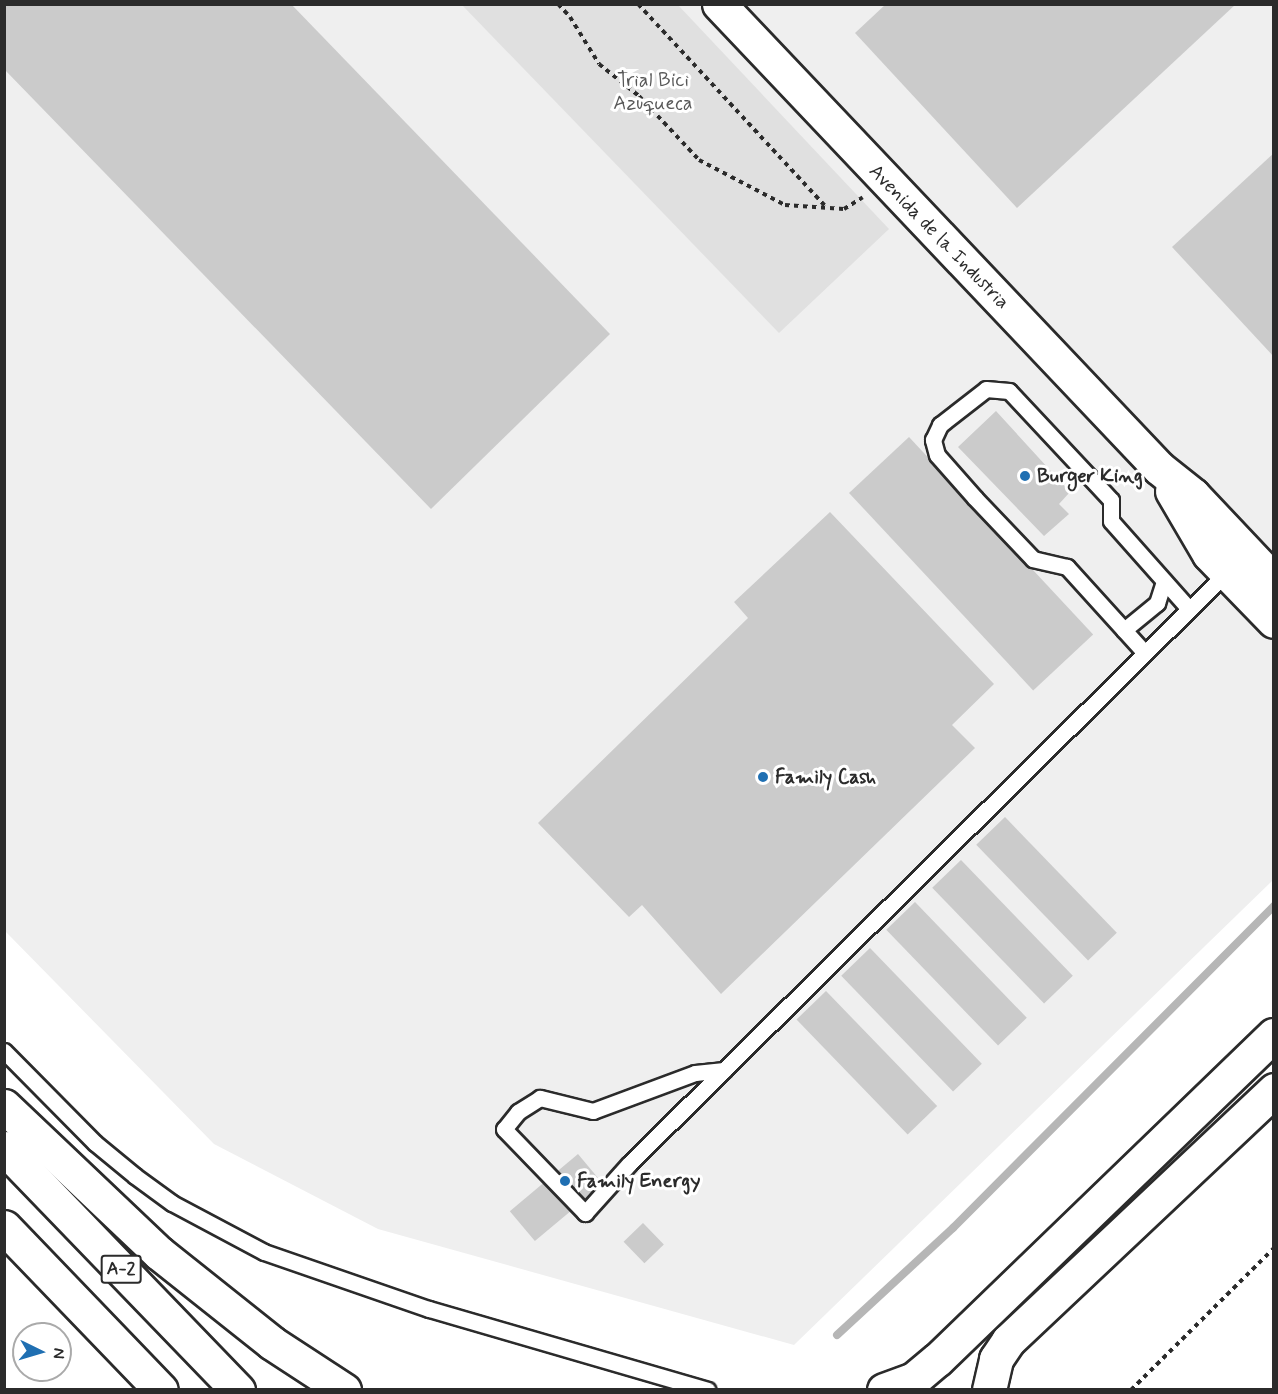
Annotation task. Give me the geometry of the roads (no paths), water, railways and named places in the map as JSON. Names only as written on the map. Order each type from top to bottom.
[{"type":"main road","name":"Avenida de la Industria","points":[[719,4],[1159,468],[1193,495],[1274,581]]},
{"type":"main road","name":"Avenida de la Industria","points":[[1159,468],[1209,554],[1274,621]]},
{"type":"main road","points":[[1227,573],[1241,566],[1274,602]]},
{"type":"main road","points":[[884,1389],[914,1379],[937,1360],[1274,1035]]},
{"type":"main road","points":[[989,1389],[996,1359],[1008,1341],[1274,1089]]},
{"type":"main road","points":[[4,1106],[159,1253],[272,1343],[344,1389]]},
{"type":"main road","name":"A-2","points":[[4,1148],[238,1389]]},
{"type":"main road","name":"A-2","points":[[4,1227],[161,1389]]},
{"type":"lane","points":[[1144,652],[1067,567],[1033,559],[975,498],[937,455],[933,440],[940,425],[986,389],[1009,391],[1111,500],[1111,521],[1189,609]]},
{"type":"lane","points":[[724,1070],[695,1073],[593,1111],[540,1098],[518,1112],[504,1129],[585,1213],[724,1070],[1144,652],[1227,573]]},
{"type":"lane","points":[[1125,630],[1157,603],[1164,581]]},
{"type":"lane","points":[[4,1051],[95,1143],[135,1176],[172,1203],[264,1252],[429,1309],[707,1389]]},
{"type":"waterway","points":[[837,1335],[953,1228],[1274,906]]},
{"type":"place","name":"Burger King","points":[[1025,476]]},
{"type":"place","name":"Family Cash","points":[[763,777]]},
{"type":"place","name":"Family Energy","points":[[565,1181]]},
{"type":"park label","name":"Trial Bici Azuqueca","points":[[653,92]]}]
